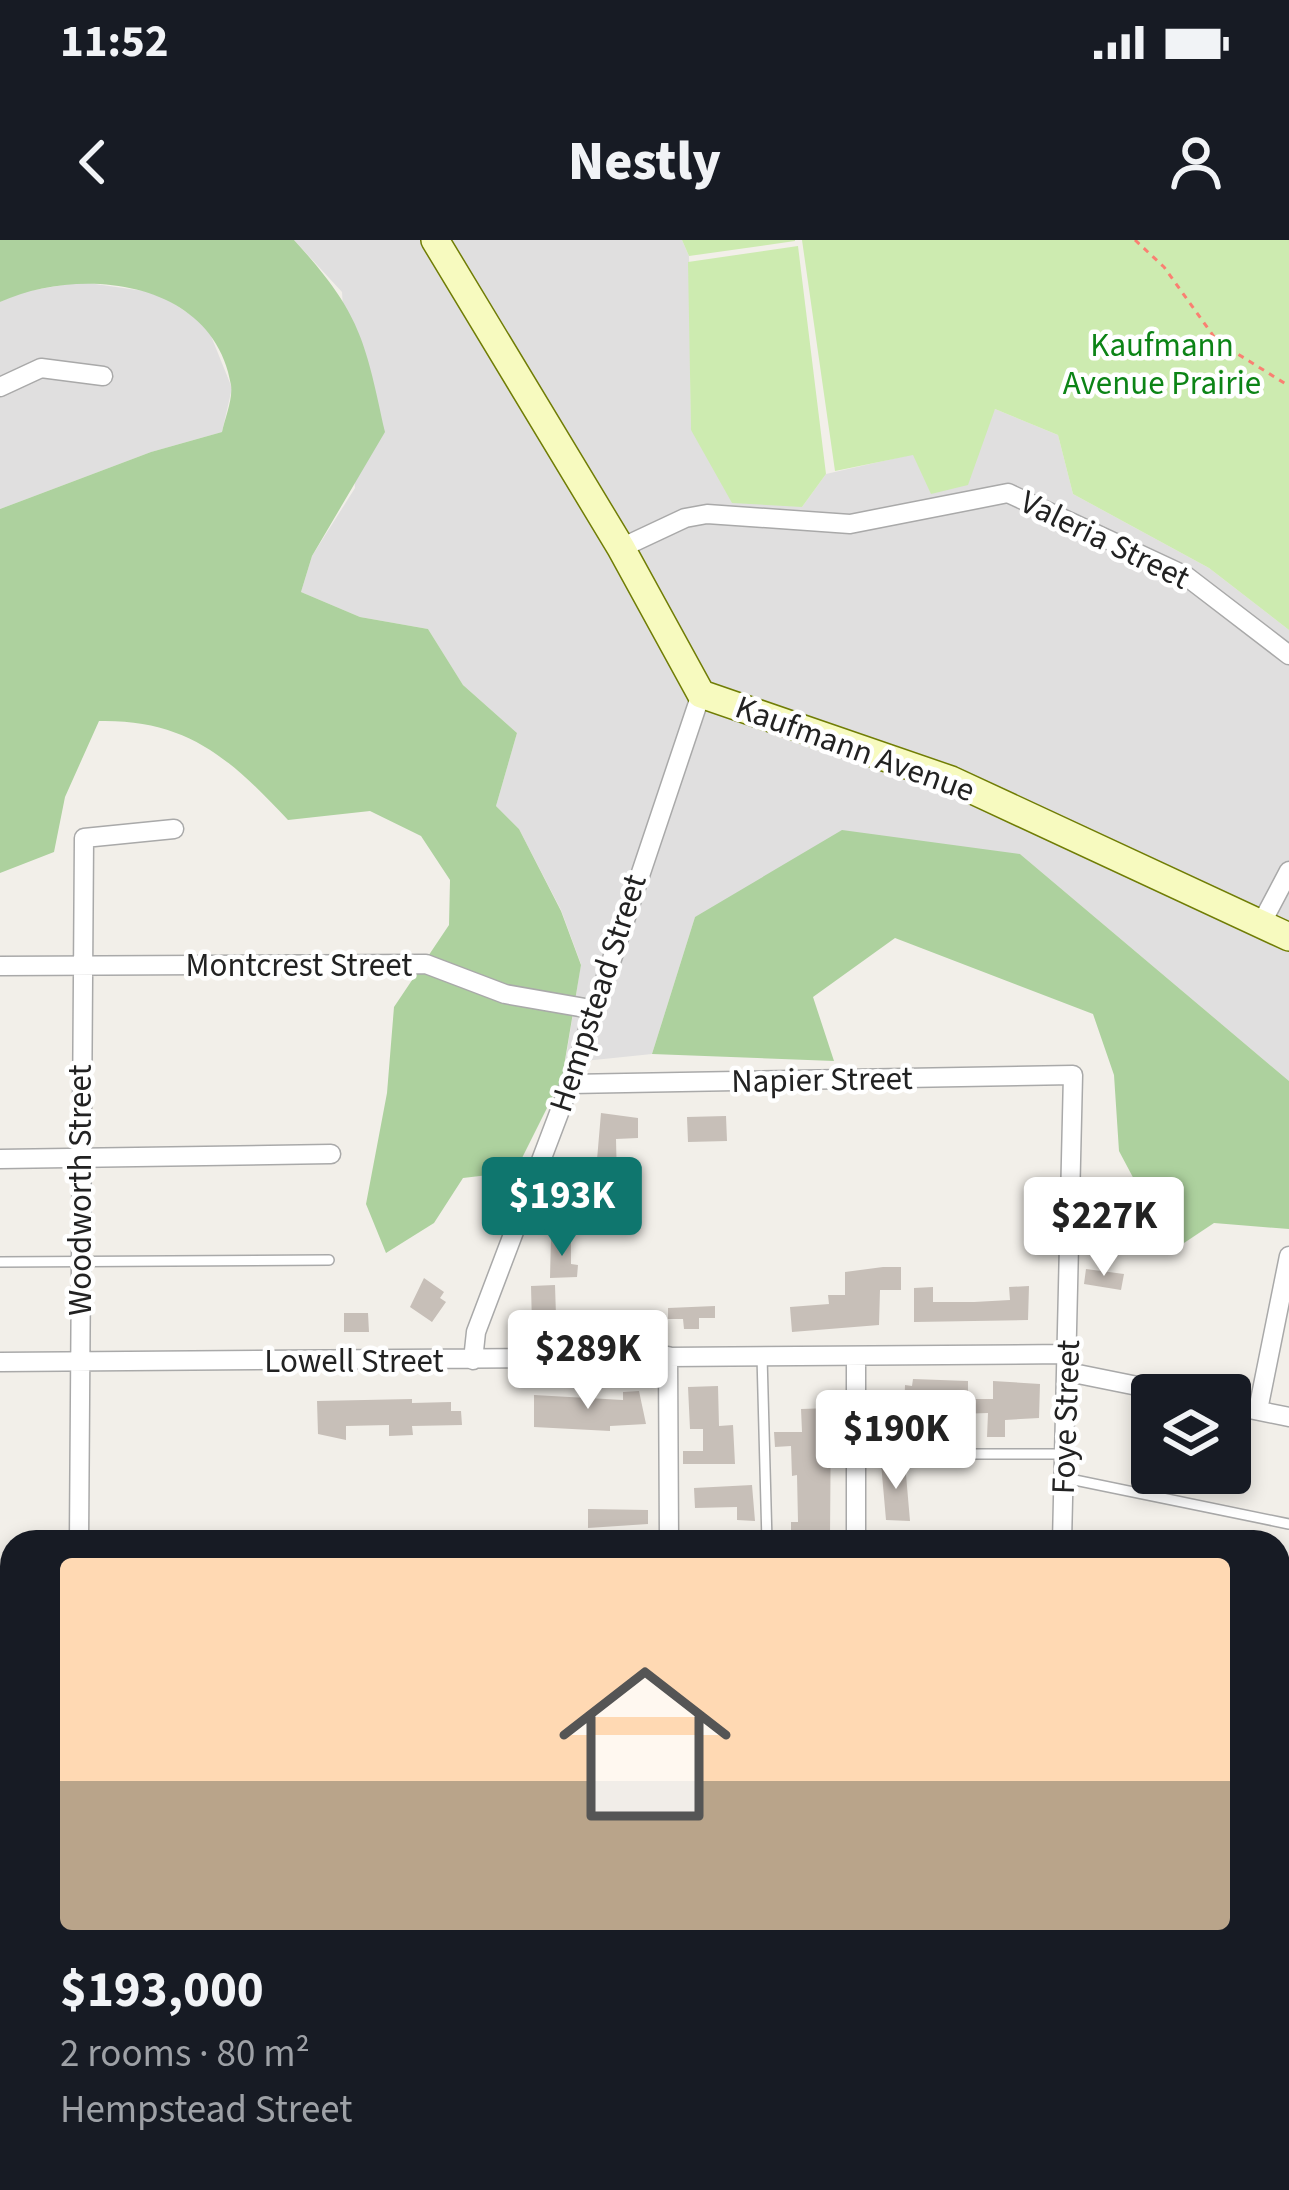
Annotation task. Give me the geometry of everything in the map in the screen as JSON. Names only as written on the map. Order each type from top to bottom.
[{"type":"main road","name":"Kaufmann Avenue","points":[[435,240],[621,548],[700,694],[951,780],[1289,937]]},
{"type":"street","points":[[0,387],[41,368],[103,376]]},
{"type":"street","name":"Valeria Street","points":[[621,548],[685,518],[707,514],[850,524],[1008,493],[1038,502],[1186,576],[1289,655]]},
{"type":"street","name":"Hempstead Street","points":[[473,1360],[476,1332],[570,1084],[700,694]]},
{"type":"street","name":"Woodworth Street","points":[[79,1530],[78,1158],[85,838],[175,829]]},
{"type":"street","points":[[1262,924],[1289,872]]},
{"type":"street","name":"Montcrest Street","points":[[0,965],[426,964],[505,994],[591,1010]]},
{"type":"street","name":"Napier Street","points":[[570,1084],[1073,1076]]},
{"type":"street","name":"Foye Street","points":[[1062,1530],[1073,1076]]},
{"type":"street","points":[[0,1159],[331,1154]]},
{"type":"street","points":[[1258,1410],[1289,1256]]},
{"type":"street","points":[[668,1356],[669,1530]]},
{"type":"street","points":[[856,1356],[856,1530]]},
{"type":"street","name":"Lowell Street","points":[[0,1362],[856,1356],[1069,1363],[1131,1381]]},
{"type":"street","points":[[1251,1409],[1289,1417]]},
{"type":"lane","points":[[0,1262],[329,1260]]},
{"type":"lane","points":[[762,1356],[766,1530]]},
{"type":"lane","points":[[856,1454],[1063,1454]]},
{"type":"lane","points":[[1062,1478],[1289,1524]]},
{"type":"path","points":[[1135,240],[1164,267],[1217,341],[1289,386]]},
{"type":"shaded area","points":[[294,240],[682,240],[689,256],[691,430],[802,507],[826,474],[914,454],[932,493],[995,409],[1058,435],[1073,494],[1209,568],[1289,630],[1289,1081],[1020,854],[695,917],[652,1054],[565,1063],[581,964],[561,910],[519,829],[496,806],[517,733],[463,685],[428,629],[360,617],[301,592],[312,556],[355,488],[342,292]]},
{"type":"shaded area","points":[[81,282],[158,293],[207,326],[232,388],[222,432],[151,452],[0,509],[0,302],[22,292]]},
{"type":"green space","points":[[0,240],[294,240],[333,287],[357,328],[385,432],[312,556],[301,592],[360,617],[428,629],[463,685],[517,733],[496,806],[519,829],[561,911],[581,965],[562,1078],[515,1172],[463,1178],[434,1223],[386,1253],[366,1204],[387,1093],[394,1007],[449,925],[450,880],[421,836],[370,811],[288,820],[247,779],[205,747],[158,727],[99,721],[65,797],[54,852],[0,873],[0,509],[151,452],[222,432],[231,385],[220,350],[199,323],[172,303],[140,290],[68,285],[0,302]]},
{"type":"green space","points":[[682,240],[795,240],[795,241],[689,256]]},
{"type":"green space","name":"Kaufmann Avenue Prairie","points":[[802,240],[1289,240],[1289,630],[1209,568],[1073,494],[1058,435],[995,409],[968,485],[931,494],[913,455],[835,471]]},
{"type":"green space","points":[[798,246],[826,474],[802,507],[732,503],[691,430],[688,262]]},
{"type":"green space","points":[[842,830],[1020,854],[1289,1081],[1289,1229],[1214,1223],[1172,1251],[1119,1151],[1114,1075],[1093,1014],[895,938],[813,997],[834,1061],[652,1054],[695,917]]},
{"type":"building","points":[[601,1113],[638,1118],[638,1138],[616,1139],[617,1182],[629,1182],[630,1202],[616,1203],[616,1215],[585,1214],[584,1183],[595,1183]]},
{"type":"building","points":[[726,1116],[727,1141],[688,1142],[687,1117]]},
{"type":"building","points":[[1094,1178],[1121,1181],[1120,1242],[1095,1241]]},
{"type":"building","points":[[551,1238],[571,1238],[571,1264],[578,1265],[577,1277],[550,1278]]},
{"type":"building","points":[[901,1267],[901,1290],[880,1290],[879,1325],[792,1332],[790,1307],[829,1304],[828,1295],[845,1295],[845,1272]]},
{"type":"building","points":[[1086,1269],[1124,1274],[1121,1290],[1084,1284]]},
{"type":"building","points":[[424,1278],[444,1292],[440,1298],[446,1302],[432,1322],[410,1307]]},
{"type":"building","points":[[555,1285],[556,1316],[549,1316],[550,1324],[532,1325],[531,1286]]},
{"type":"building","points":[[1029,1286],[1028,1320],[914,1322],[914,1288],[933,1287],[933,1302],[974,1302],[1010,1300],[1009,1287]]},
{"type":"building","points":[[715,1306],[715,1318],[699,1318],[699,1329],[684,1329],[683,1319],[668,1319],[668,1308]]},
{"type":"building","points":[[344,1313],[368,1313],[369,1332],[344,1332]]},
{"type":"building","points":[[913,1379],[968,1381],[968,1399],[993,1399],[993,1381],[1040,1384],[1039,1418],[1005,1420],[1005,1437],[987,1437],[988,1413],[957,1414],[956,1437],[941,1437],[941,1445],[924,1445],[924,1415],[904,1415],[905,1385],[912,1386]]},
{"type":"building","points":[[718,1386],[719,1426],[733,1425],[735,1464],[683,1464],[683,1451],[703,1451],[703,1429],[690,1429],[688,1387]]},
{"type":"building","points":[[639,1391],[646,1424],[610,1426],[610,1431],[534,1427],[534,1395],[623,1400],[623,1392]]},
{"type":"building","points":[[412,1399],[412,1403],[451,1402],[451,1411],[461,1411],[462,1425],[412,1426],[413,1435],[389,1436],[389,1425],[346,1426],[346,1440],[318,1434],[317,1401]]},
{"type":"building","points":[[831,1408],[830,1530],[791,1530],[791,1522],[798,1522],[797,1475],[792,1476],[791,1446],[775,1447],[774,1432],[802,1432],[801,1409]]},
{"type":"building","points":[[881,1463],[905,1463],[910,1521],[886,1520]]},
{"type":"building","points":[[752,1485],[755,1521],[737,1520],[737,1507],[695,1508],[694,1488]]},
{"type":"building","points":[[588,1509],[648,1510],[648,1524],[588,1528]]}]
